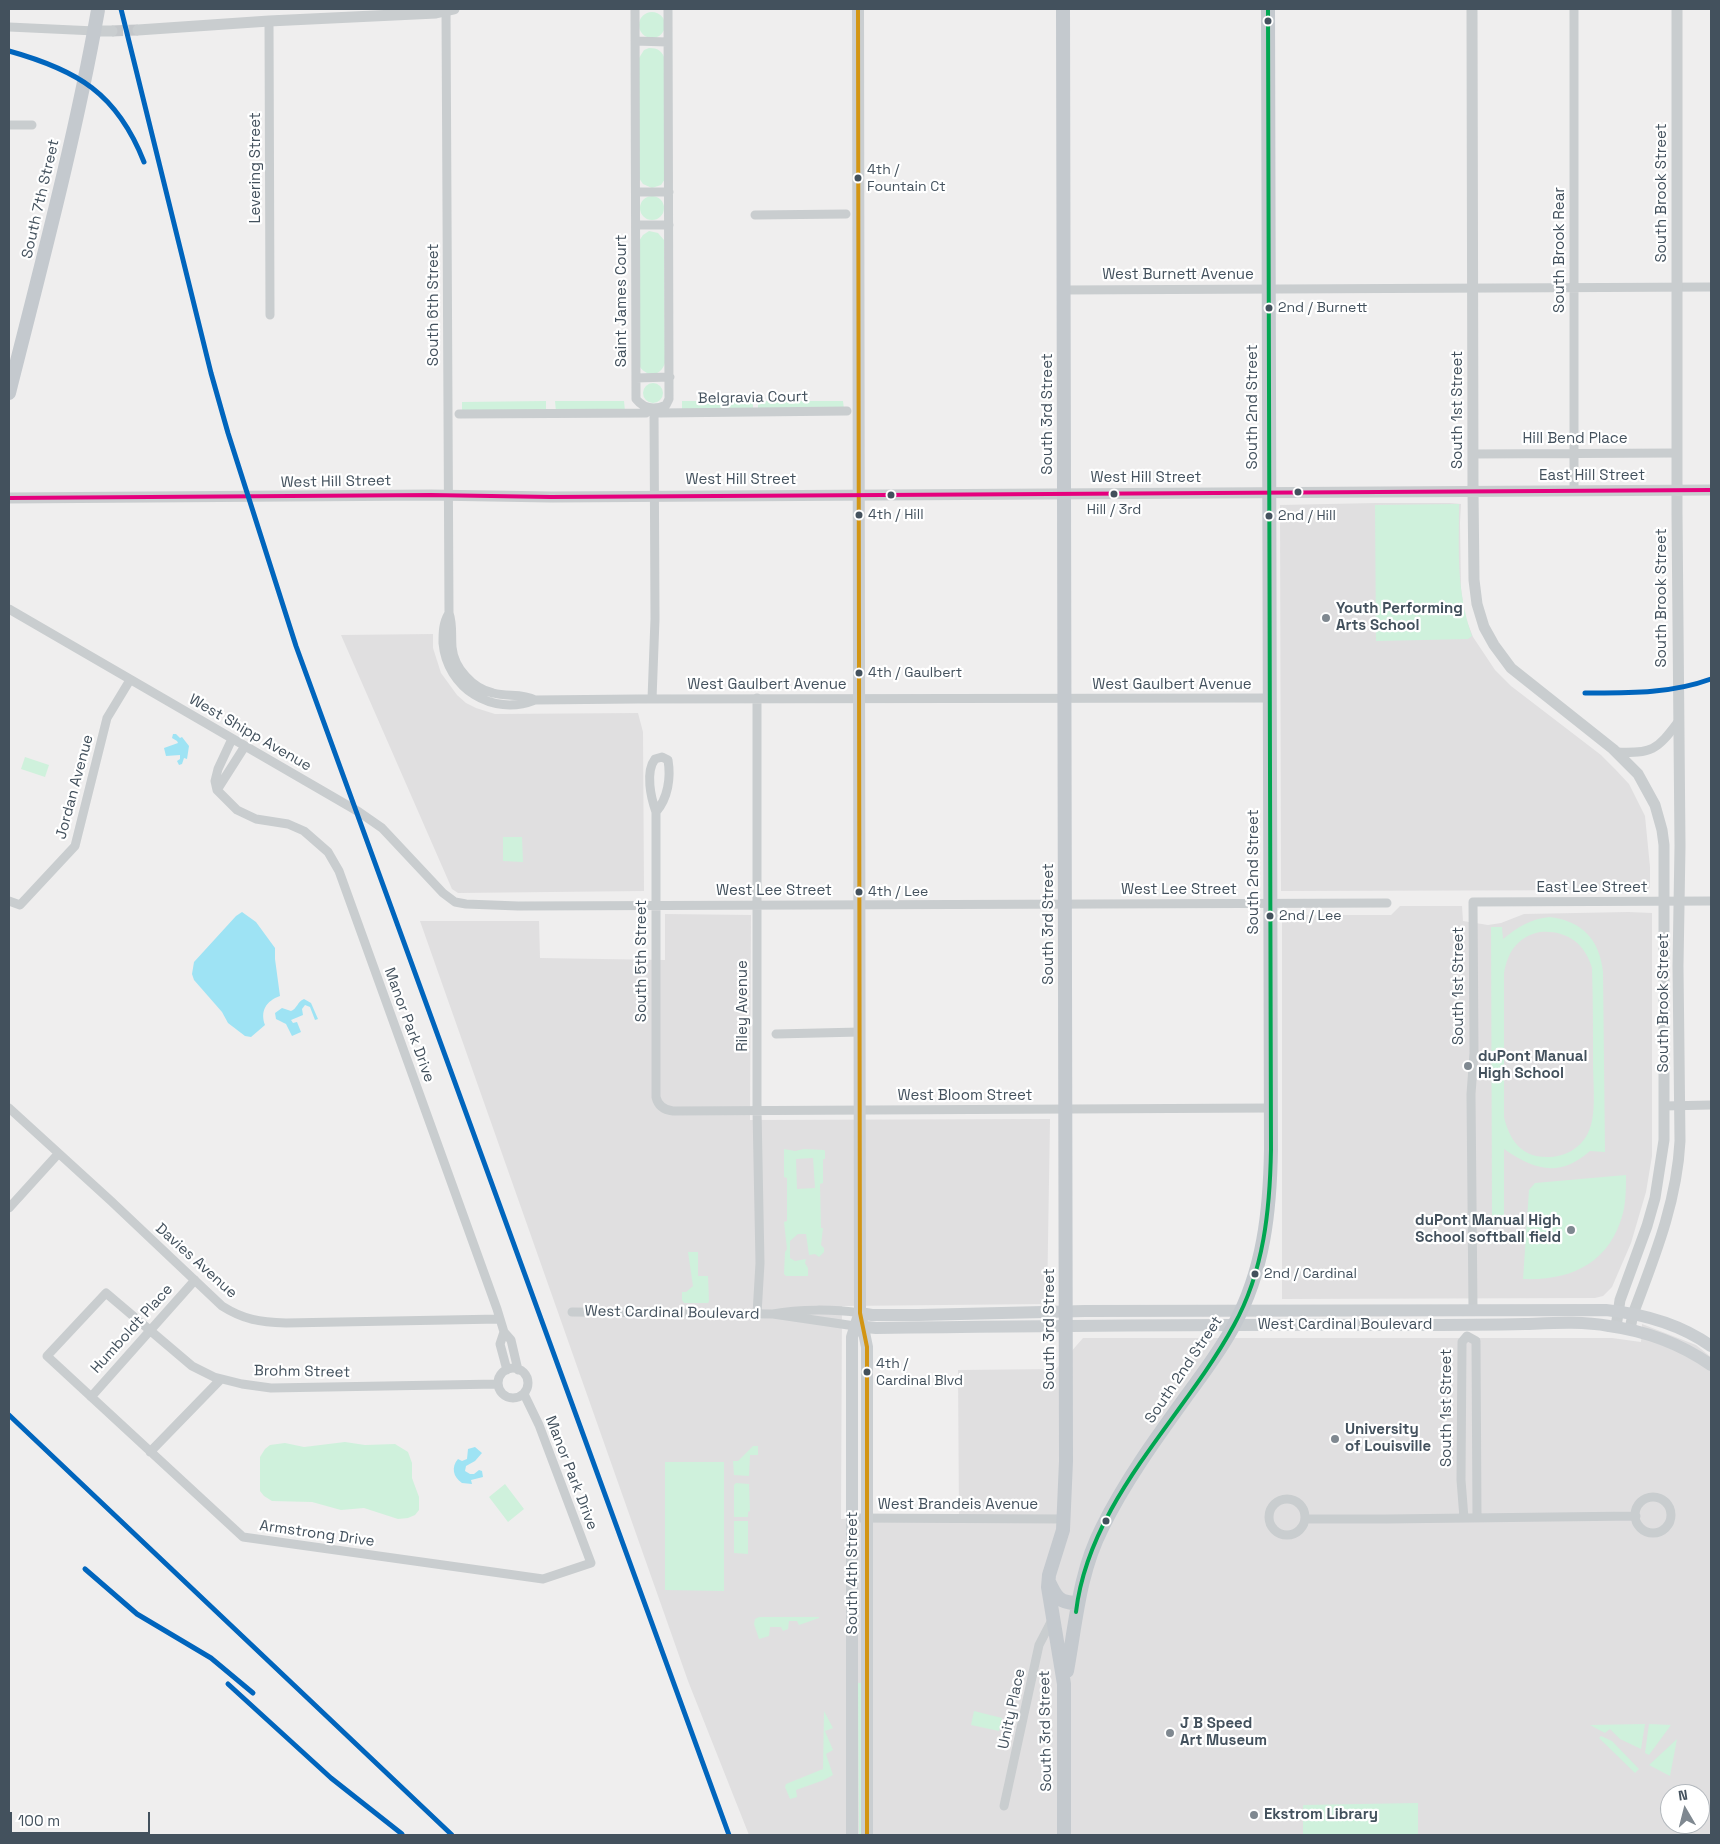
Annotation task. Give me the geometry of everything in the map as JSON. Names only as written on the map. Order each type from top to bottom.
[{"type":"main road","name":"South 4th Street","points":[[858,9],[859,1326],[867,1347],[867,1835]]},
{"type":"main road","name":"South 3rd Street","points":[[1063,9],[1066,1461],[1064,1518],[1048,1581],[1048,1599],[1057,1636],[1064,1684],[1064,1835]]},
{"type":"main road","name":"South 2nd Street","points":[[1064,1684],[1077,1603],[1090,1556],[1101,1530],[1118,1498],[1218,1352],[1238,1318],[1259,1261],[1270,1205],[1268,9]]},
{"type":"main road","name":"South 7th Street","points":[[9,393],[49,239],[98,10]]},
{"type":"main road","name":"West Cardinal Boulevard","points":[[859,1326],[1066,1327],[1238,1318],[1470,1310],[1598,1310],[1618,1311],[1650,1317],[1671,1325],[1711,1346]]},
{"type":"main road","name":"West Cardinal Boulevard","points":[[860,1313],[872,1315],[918,1315],[1066,1312],[1238,1318],[1467,1331],[1561,1323],[1630,1329],[1673,1344],[1711,1365]]},
{"type":"main road","name":"South 4th Street","points":[[852,1835],[852,1337],[859,1326]]},
{"type":"main road","points":[[1048,1581],[1060,1600],[1066,1603],[1077,1603]]},
{"type":"street","points":[[138,30],[269,21],[436,13],[449,9]]},
{"type":"street","name":"South 6th Street","points":[[449,9],[449,602]]},
{"type":"street","name":"Saint James Court","points":[[635,9],[636,399],[653,411]]},
{"type":"street","points":[[652,699],[655,619],[653,411],[664,406],[669,399],[670,377],[668,9]]},
{"type":"street","name":"South 1st Street","points":[[1472,9],[1475,591],[1481,617],[1494,645],[1518,675],[1616,752],[1638,774],[1645,784],[1659,817],[1664,845],[1664,901]]},
{"type":"street","name":"South Brook Rear","points":[[1574,9],[1574,491]]},
{"type":"street","name":"South Brook Street","points":[[1630,1329],[1663,1231],[1672,1196],[1679,1148],[1676,453],[1677,9]]},
{"type":"street","name":"Levering Street","points":[[269,21],[270,315]]},
{"type":"street","points":[[9,27],[112,31]]},
{"type":"street","points":[[635,41],[667,42]]},
{"type":"street","points":[[9,125],[32,125]]},
{"type":"street","points":[[636,192],[669,192]]},
{"type":"street","points":[[755,215],[846,214]]},
{"type":"street","name":"Saint James Court","points":[[636,225],[669,225]]},
{"type":"street","name":"West Burnett Avenue","points":[[1064,290],[1711,287]]},
{"type":"street","name":"Saint James Court","points":[[636,378],[670,377]]},
{"type":"street","name":"Belgravia Court","points":[[459,414],[847,411]]},
{"type":"street","name":"Hill Bend Place","points":[[1474,454],[1676,453]]},
{"type":"street","name":"East Hill Street","points":[[1473,491],[1711,490]]},
{"type":"street","name":"West Hill Street","points":[[9,498],[1473,491]]},
{"type":"street","name":"West Gaulbert Avenue","points":[[449,602],[449,613],[444,622],[444,652],[448,666],[460,684],[473,695],[492,702],[510,704],[527,703],[534,700],[757,698],[860,700],[1269,698]]},
{"type":"street","name":"West Shipp Avenue","points":[[9,609],[377,824],[443,893],[460,904]]},
{"type":"street","name":"Jordan Avenue","points":[[9,901],[20,905],[75,846],[108,718],[130,680]]},
{"type":"street","name":"Riley Avenue","points":[[757,698],[757,1110],[760,1263],[757,1314]]},
{"type":"street","points":[[1616,752],[1644,752],[1651,750],[1661,743],[1678,722]]},
{"type":"street","points":[[217,790],[215,781],[218,769],[232,739]]},
{"type":"street","points":[[217,790],[244,746]]},
{"type":"street","name":"South 5th Street","points":[[656,812],[663,804],[668,779],[668,760],[662,757],[655,759],[651,766],[652,801],[656,812],[656,1097],[661,1107]]},
{"type":"street","name":"Manor Park Drive","points":[[217,790],[237,810],[256,819],[288,824],[304,831],[328,852],[339,871],[504,1332],[511,1340],[518,1370],[527,1377],[527,1389],[524,1394],[539,1425],[592,1563]]},
{"type":"street","name":"South Brook Street","points":[[1616,1327],[1618,1311],[1655,1198],[1661,1170],[1664,1140],[1664,901]]},
{"type":"street","name":"East Lee Street","points":[[1473,902],[1711,901]]},
{"type":"street","name":"South 1st Street","points":[[1470,1518],[1461,1480],[1462,1342],[1467,1331],[1470,1310],[1471,1094],[1474,1053],[1473,902]]},
{"type":"street","name":"West Lee Street","points":[[460,904],[518,906],[1387,903]]},
{"type":"street","points":[[776,1034],[860,1032]]},
{"type":"street","points":[[1664,1106],[1711,1105]]},
{"type":"street","name":"West Bloom Street","points":[[661,1107],[673,1111],[1270,1108]]},
{"type":"street","name":"Davies Avenue","points":[[9,1108],[222,1306],[236,1315],[258,1321],[286,1323],[500,1319]]},
{"type":"street","points":[[9,1208],[58,1154]]},
{"type":"street","name":"Humboldt Place","points":[[91,1397],[195,1280]]},
{"type":"street","name":"Brohm Street","points":[[47,1356],[106,1293],[192,1366],[221,1379],[242,1384],[271,1388],[498,1384]]},
{"type":"street","name":"West Cardinal Boulevard","points":[[773,1314],[848,1311],[860,1313]]},
{"type":"street","name":"West Cardinal Boulevard","points":[[572,1312],[773,1314],[859,1326]]},
{"type":"street","name":"South 1st Street","points":[[1467,1331],[1476,1341],[1470,1518]]},
{"type":"street","name":"Manor Park Drive","points":[[504,1332],[500,1344],[507,1370]]},
{"type":"street","name":"Armstrong Drive","points":[[47,1356],[243,1537],[544,1579],[592,1563]]},
{"type":"street","points":[[518,1370],[507,1370],[499,1378],[498,1384],[503,1394],[508,1398],[519,1397],[524,1394]]},
{"type":"street","points":[[150,1452],[221,1379]]},
{"type":"street","points":[[1284,1498],[1300,1504],[1305,1513],[1305,1519],[1301,1529],[1286,1535],[1271,1527],[1269,1515],[1274,1504],[1284,1498]]},
{"type":"street","points":[[1652,1498],[1662,1500],[1667,1504],[1671,1514],[1664,1530],[1654,1533],[1643,1530],[1636,1521],[1636,1516],[1636,1510],[1642,1502],[1652,1498]]},
{"type":"street","points":[[1305,1519],[1636,1516]]},
{"type":"street","name":"West Brandeis Avenue","points":[[853,1518],[1064,1518]]},
{"type":"street","name":"Unity Place","points":[[1004,1806],[1040,1646],[1052,1620]]},
{"type":"shaded area","points":[[1461,504],[1461,588],[1465,616],[1473,637],[1495,670],[1511,686],[1601,755],[1629,784],[1645,816],[1650,867],[1650,887],[1648,890],[1281,891],[1280,505]]},
{"type":"shaded area","points":[[433,634],[433,648],[441,673],[457,695],[466,703],[476,708],[495,714],[638,713],[643,732],[644,891],[458,893],[452,889],[341,635]]},
{"type":"shaded area","name":"duPont Manual High School","points":[[1400,906],[1462,906],[1463,921],[1488,925],[1501,923],[1524,914],[1652,913],[1652,1156],[1646,1192],[1631,1243],[1612,1287],[1603,1296],[1595,1298],[1282,1299],[1282,915],[1391,915]]},
{"type":"shaded area","name":"University of Louisville","points":[[665,914],[751,915],[750,1120],[1050,1119],[1047,1304],[842,1306],[841,1519],[959,1520],[958,1370],[1056,1369],[1083,1338],[1612,1338],[1641,1342],[1642,1324],[1696,1345],[1711,1357],[1711,1835],[749,1835],[688,1681],[420,921],[539,921],[540,958],[665,960]]},
{"type":"green space","points":[[652,12],[661,16],[665,25],[661,34],[652,38],[643,34],[639,25],[643,16]]},
{"type":"green space","points":[[649,48],[659,50],[665,59],[665,179],[661,185],[652,188],[643,184],[639,178],[639,58],[644,50]]},
{"type":"green space","points":[[652,196],[661,199],[664,208],[661,217],[652,220],[643,217],[640,208],[643,199]]},
{"type":"green space","points":[[649,231],[658,233],[664,240],[665,363],[661,371],[654,374],[643,371],[640,367],[639,241]]},
{"type":"green space","points":[[649,383],[657,383],[663,389],[663,397],[657,403],[649,403],[643,397],[643,389]]},
{"type":"green space","points":[[546,401],[546,412],[462,412],[462,402]]},
{"type":"green space","points":[[555,401],[624,401],[625,411],[556,412]]},
{"type":"green space","points":[[682,401],[753,401],[753,410],[682,411]]},
{"type":"green space","points":[[758,401],[843,401],[844,409],[758,410]]},
{"type":"green space","points":[[1459,504],[1461,587],[1463,603],[1472,636],[1468,639],[1376,641],[1375,505]]},
{"type":"green space","points":[[25,757],[49,765],[45,777],[21,769]]},
{"type":"green space","points":[[503,837],[522,837],[523,862],[503,861]]},
{"type":"green space","points":[[1550,917],[1572,923],[1588,934],[1594,942],[1601,961],[1603,972],[1605,1152],[1590,1151],[1579,1160],[1568,1165],[1547,1168],[1526,1162],[1504,1149],[1504,1215],[1492,1216],[1491,927],[1502,927],[1503,939],[1525,924]],"holes":[[[1549,932],[1566,936],[1579,945],[1589,959],[1592,968],[1594,1099],[1591,1126],[1579,1146],[1566,1154],[1544,1157],[1524,1151],[1511,1136],[1504,1117],[1504,973],[1508,958],[1515,946],[1532,934]]]},
{"type":"green space","points":[[784,1149],[825,1151],[823,1183],[820,1184],[821,1228],[823,1228],[821,1245],[824,1248],[824,1252],[819,1257],[815,1254],[809,1255],[806,1234],[798,1234],[790,1241],[790,1258],[795,1261],[806,1259],[808,1276],[786,1276],[784,1274],[785,1252],[787,1249],[784,1222],[787,1221],[787,1178],[784,1177]],"holes":[[[813,1158],[815,1188],[797,1189],[796,1159]]]},
{"type":"green space","name":"duPont Manual High School softball field","points":[[1626,1175],[1623,1213],[1609,1245],[1586,1266],[1572,1272],[1557,1277],[1523,1279],[1529,1190],[1535,1183]]},
{"type":"green space","points":[[688,1252],[698,1252],[698,1276],[708,1276],[708,1303],[684,1303],[682,1300],[682,1292],[686,1292],[693,1286]]},
{"type":"green space","points":[[345,1442],[365,1445],[395,1444],[408,1452],[412,1463],[412,1478],[419,1497],[419,1510],[415,1515],[398,1519],[364,1508],[341,1510],[312,1502],[272,1501],[260,1491],[260,1457],[270,1445],[285,1443],[304,1447]]},
{"type":"green space","points":[[753,1446],[758,1446],[758,1455],[750,1455],[749,1476],[734,1475],[733,1461],[738,1461]]},
{"type":"green space","points":[[665,1462],[724,1462],[724,1591],[665,1590]]},
{"type":"green space","points":[[736,1483],[749,1484],[750,1511],[748,1512],[748,1517],[734,1517],[734,1485]]},
{"type":"green space","points":[[505,1484],[524,1509],[508,1522],[489,1497]]},
{"type":"green space","points":[[734,1521],[748,1521],[748,1554],[734,1553]]},
{"type":"green space","points":[[759,1617],[819,1618],[799,1625],[797,1621],[789,1621],[788,1629],[783,1631],[781,1627],[770,1627],[769,1636],[759,1639],[754,1624],[755,1619]]},
{"type":"green space","points":[[858,1683],[862,1683],[863,1835],[859,1835]]},
{"type":"green space","points":[[824,1711],[833,1728],[825,1731],[833,1750],[826,1754],[833,1775],[796,1790],[797,1797],[790,1799],[785,1787],[786,1784],[823,1769]]},
{"type":"green space","points":[[974,1711],[1002,1718],[999,1731],[971,1725]]},
{"type":"green space","points":[[1645,1724],[1641,1749],[1620,1739],[1610,1729],[1605,1733],[1590,1725]]},
{"type":"green space","points":[[1649,1724],[1671,1725],[1649,1755],[1645,1753]]},
{"type":"green space","points":[[1601,1736],[1612,1741],[1639,1769],[1635,1773],[1599,1738]]},
{"type":"green space","points":[[1677,1739],[1670,1776],[1649,1765]]},
{"type":"green space","points":[[1418,1803],[1418,1835],[1303,1835],[1303,1805]]},
{"type":"water","points":[[173,734],[180,738],[182,737],[189,746],[187,759],[184,758],[182,764],[179,765],[177,761],[180,759],[180,755],[166,756],[164,748],[178,743],[172,738]]},
{"type":"water","points":[[242,912],[256,922],[275,948],[280,996],[265,1007],[263,1015],[265,1025],[251,1037],[245,1036],[228,1023],[222,1012],[194,980],[192,974],[194,962],[236,916]]},
{"type":"water","points":[[304,999],[311,1003],[318,1019],[315,1020],[310,1007],[305,1005],[302,1009],[303,1015],[291,1020],[293,1023],[297,1022],[301,1032],[292,1036],[286,1024],[276,1019],[275,1013],[282,1008],[291,1011]]},
{"type":"water","points":[[475,1447],[482,1453],[475,1461],[466,1466],[465,1471],[474,1474],[479,1470],[482,1471],[483,1477],[471,1480],[472,1484],[462,1483],[455,1475],[454,1465],[458,1459],[462,1461],[467,1459],[468,1449]]},
{"type":"tunnel","points":[[112,31],[138,30]]},
{"type":"transit line","points":[[121,9],[211,373],[228,433],[296,646],[729,1835]]},
{"type":"transit line","points":[[858,9],[860,1313],[867,1347],[867,1835]]},
{"type":"transit line","points":[[1076,1612],[1084,1572],[1099,1534],[1118,1497],[1213,1360],[1234,1325],[1244,1304],[1259,1261],[1267,1217],[1271,1149],[1268,9]]},
{"type":"transit line","points":[[9,51],[55,67],[74,76],[92,88],[121,118],[144,162]]},
{"type":"transit line","points":[[9,498],[431,495],[551,497],[1711,490]]},
{"type":"transit line","points":[[1585,693],[1633,693],[1664,690],[1680,688],[1711,679]]},
{"type":"transit line","points":[[9,1415],[452,1835]]},
{"type":"transit line","points":[[85,1569],[137,1614],[211,1658],[253,1693]]},
{"type":"transit line","points":[[228,1684],[331,1778],[402,1834]]},
{"type":"place","name":"4th / Fountain Ct","points":[[858,178]]},
{"type":"place","name":"2nd / Burnett","points":[[1269,308]]},
{"type":"place","name":"Hill / 3rd","points":[[1114,494]]},
{"type":"place","name":"4th / Hill","points":[[859,515]]},
{"type":"place","name":"2nd / Hill","points":[[1269,516]]},
{"type":"place","name":"Youth Performing Arts School","points":[[1326,618]]},
{"type":"place","name":"4th / Gaulbert","points":[[859,673]]},
{"type":"place","name":"4th / Lee","points":[[859,892]]},
{"type":"place","name":"2nd / Lee","points":[[1270,916]]},
{"type":"place","name":"duPont Manual High School","points":[[1468,1066]]},
{"type":"place","name":"duPont Manual High School softball field","points":[[1571,1230]]},
{"type":"place","name":"2nd / Cardinal","points":[[1255,1274]]},
{"type":"place","name":"4th / Cardinal Blvd","points":[[867,1372]]},
{"type":"place","name":"University of Louisville","points":[[1335,1439]]},
{"type":"place","name":"J B Speed Art Museum","points":[[1170,1733]]},
{"type":"place","name":"Ekstrom Library","points":[[1254,1815]]}]
